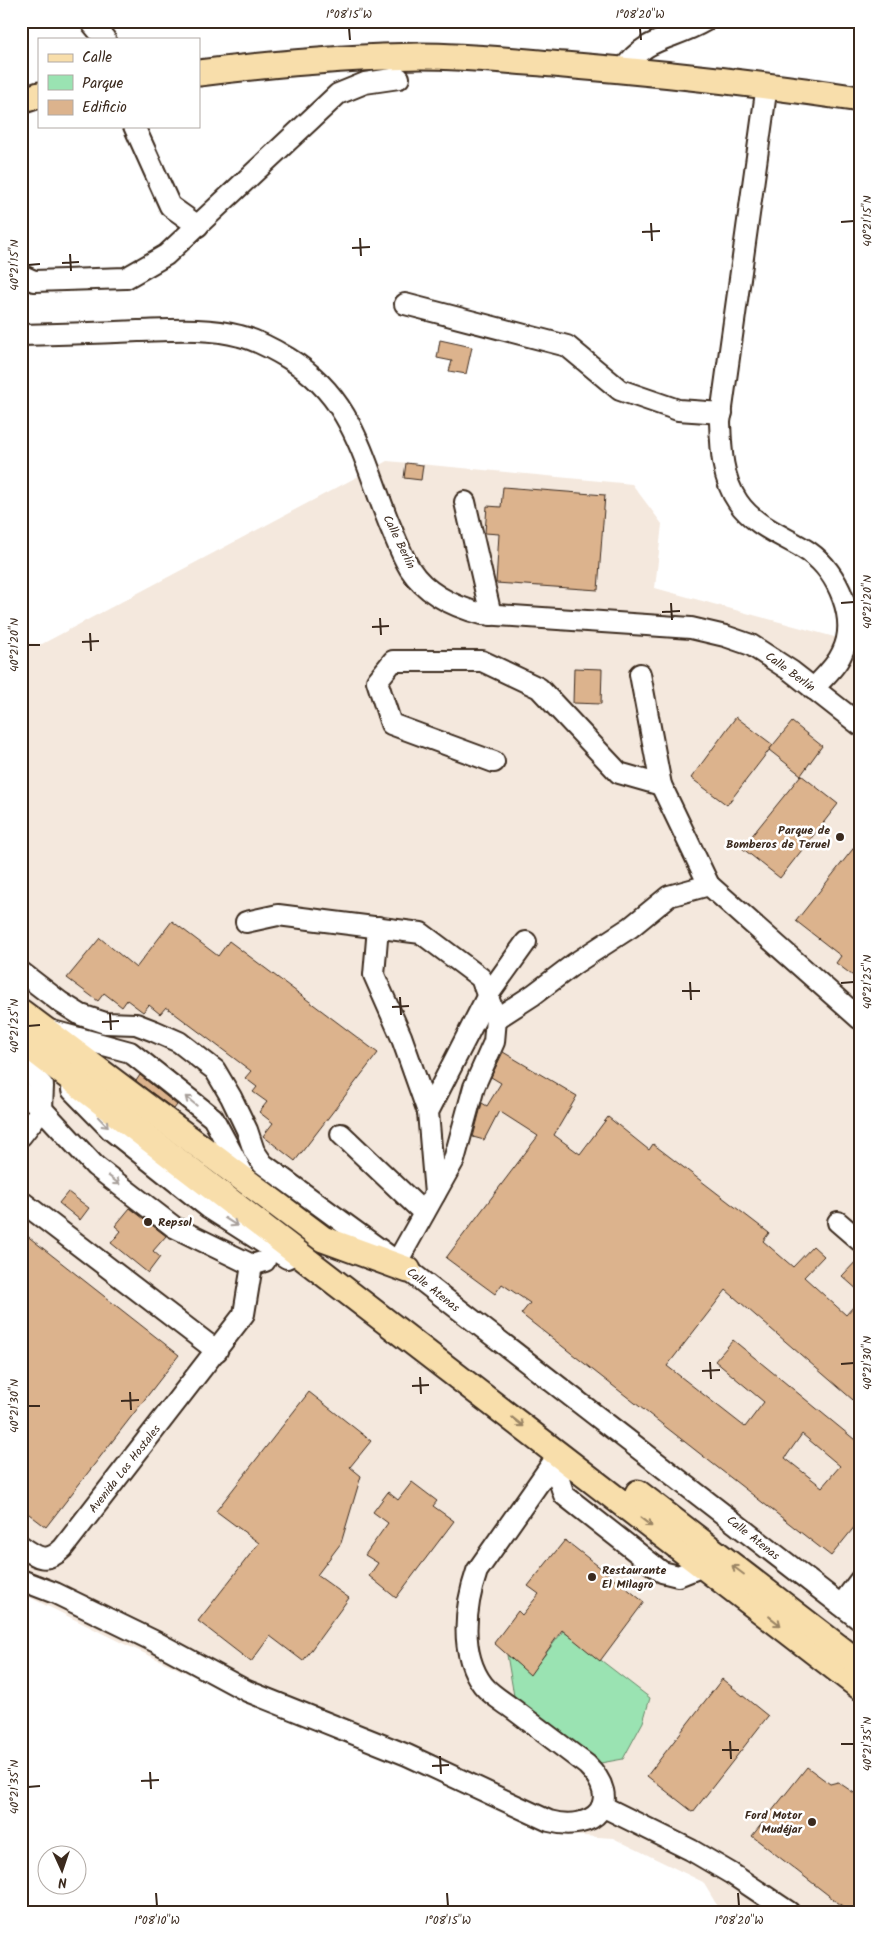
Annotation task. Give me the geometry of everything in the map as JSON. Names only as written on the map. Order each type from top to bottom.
[{"type":"main road","points":[[200,73],[330,60],[422,56],[623,70],[767,85],[860,99]]},
{"type":"main road","points":[[21,95],[38,94]]},
{"type":"main road","points":[[21,101],[38,94]]},
{"type":"main road","points":[[21,1012],[28,1040],[860,1687]]},
{"type":"main road","points":[[28,1040],[248,1182],[324,1239],[402,1266]]},
{"type":"main road","points":[[28,1040],[268,1211],[860,1664]]},
{"type":"main road","points":[[820,1656],[860,1681]]},
{"type":"street","points":[[90,21],[104,38]]},
{"type":"street","points":[[623,70],[631,58],[651,43],[704,21]]},
{"type":"street","points":[[21,275],[34,281],[126,278],[166,255],[338,94],[365,84],[399,78]]},
{"type":"street","points":[[767,85],[722,413],[720,444],[723,464],[737,501],[759,523],[810,553],[823,564],[833,575],[840,590],[847,620],[847,640],[837,663],[814,688]]},
{"type":"street","points":[[135,128],[170,206],[198,226]]},
{"type":"street","points":[[405,304],[567,346],[620,390],[678,410],[722,413]]},
{"type":"street","name":"Calle Berlín","points":[[21,335],[207,331],[248,338],[283,355],[322,383],[340,406],[358,440],[380,502],[410,570],[429,589],[452,604],[463,609],[490,615],[691,628],[725,636],[751,645],[791,671],[860,725]]},
{"type":"street","points":[[465,502],[490,615]]},
{"type":"street","points":[[494,762],[391,724],[377,681],[394,662],[482,661],[539,688],[619,773],[661,785]]},
{"type":"street","points":[[640,674],[661,785],[709,885],[860,1019]]},
{"type":"street","points":[[496,1019],[533,995],[574,964],[631,927],[670,896],[709,885]]},
{"type":"street","points":[[246,922],[278,915],[421,933],[481,978],[496,1019],[494,1042],[474,1088],[454,1160],[424,1213],[402,1266]]},
{"type":"street","points":[[378,927],[374,975],[401,1036],[428,1112],[435,1194]]},
{"type":"street","points":[[428,1112],[488,995],[526,942]]},
{"type":"street","name":"Calle Atenas","points":[[21,972],[74,1011],[105,1024],[136,1024],[179,1042],[215,1070],[247,1130],[254,1151],[263,1164],[402,1266],[860,1620]]},
{"type":"street","points":[[105,1024],[130,1052],[254,1151]]},
{"type":"street","points":[[28,1040],[130,1052]]},
{"type":"street","points":[[21,1136],[42,1109],[43,1086],[28,1040]]},
{"type":"street","points":[[28,1040],[111,1130],[209,1208],[283,1256],[376,1324],[412,1340]]},
{"type":"street","points":[[21,1091],[42,1109],[95,1166],[174,1227],[252,1265],[283,1256]]},
{"type":"street","points":[[213,1118],[248,1182],[268,1211]]},
{"type":"street","points":[[341,1134],[424,1213]]},
{"type":"street","points":[[21,1201],[217,1350]]},
{"type":"street","points":[[838,1222],[860,1240]]},
{"type":"street","name":"Avenida Los Hostales","points":[[46,1557],[55,1557],[64,1548],[244,1314],[252,1265]]},
{"type":"street","points":[[21,1580],[156,1642],[247,1692],[407,1755],[549,1821],[561,1824],[576,1824],[592,1818],[599,1812],[602,1806],[604,1797],[602,1786],[595,1773],[485,1687],[474,1670],[468,1652],[466,1624],[471,1588],[477,1571],[559,1454]]},
{"type":"street","points":[[21,1546],[39,1558],[46,1557],[44,1589]]},
{"type":"street","points":[[840,1605],[860,1580]]},
{"type":"street","points":[[602,1806],[691,1850],[732,1874],[788,1912]]},
{"type":"shaded area","points":[[387,461],[632,484],[662,524],[655,588],[860,644],[860,1912],[721,1912],[703,1882],[613,1838],[552,1834],[398,1761],[269,1711],[120,1642],[21,1593],[21,643],[42,644]]},
{"type":"green space","points":[[563,1631],[650,1698],[643,1722],[623,1759],[595,1764],[514,1696],[507,1655],[530,1674]]},
{"type":"building","points":[[440,340],[472,347],[466,374],[449,371],[452,361],[437,358]]},
{"type":"building","points":[[406,463],[423,465],[421,480],[404,478]]},
{"type":"building","points":[[503,487],[605,495],[598,590],[496,583],[499,534],[485,533],[487,506],[501,507]]},
{"type":"building","points":[[574,668],[602,669],[601,704],[573,703]]},
{"type":"building","points":[[736,717],[773,745],[727,805],[691,778]]},
{"type":"building","points":[[792,722],[822,746],[801,775],[769,750]]},
{"type":"building","points":[[801,775],[838,804],[780,878],[742,848]]},
{"type":"building","points":[[860,840],[860,981],[836,963],[841,956],[796,921]]},
{"type":"building","points":[[172,921],[218,956],[229,941],[378,1053],[295,1161],[263,1136],[273,1123],[259,1112],[267,1102],[253,1092],[257,1087],[245,1078],[251,1071],[166,1007],[160,1014],[149,1005],[143,1012],[127,1000],[122,1007],[104,993],[98,1001],[67,978],[100,938],[136,968]]},
{"type":"building","points":[[503,1052],[577,1096],[554,1135],[580,1154],[608,1117],[649,1150],[653,1144],[769,1233],[763,1241],[793,1267],[813,1246],[824,1256],[804,1277],[846,1315],[860,1299],[860,1406],[726,1290],[667,1366],[745,1427],[764,1402],[715,1361],[733,1340],[860,1444],[860,1520],[831,1556],[521,1314],[530,1303],[502,1284],[495,1294],[446,1258],[538,1136],[499,1111],[484,1140],[473,1137],[482,1103],[487,1106],[501,1083],[491,1077]],"holes":[[[802,1434],[840,1466],[822,1487],[785,1458]]]},
{"type":"building","points":[[140,1075],[177,1105],[174,1109],[136,1081]]},
{"type":"building","points":[[68,1192],[89,1208],[80,1220],[59,1203]]},
{"type":"building","points":[[130,1208],[166,1236],[153,1251],[160,1257],[148,1273],[111,1243],[121,1231],[115,1226]]},
{"type":"building","points":[[21,1231],[179,1355],[46,1527],[21,1508]]},
{"type":"building","points":[[860,1257],[860,1292],[842,1276]]},
{"type":"building","points":[[309,1392],[371,1441],[350,1467],[361,1476],[341,1543],[317,1575],[349,1598],[303,1661],[270,1636],[251,1662],[198,1621],[259,1543],[216,1511]]},
{"type":"building","points":[[412,1482],[437,1501],[433,1506],[454,1521],[396,1598],[369,1576],[378,1563],[365,1555],[388,1523],[373,1512],[388,1492],[398,1500]]},
{"type":"building","points":[[565,1540],[644,1602],[600,1661],[562,1630],[530,1675],[494,1643],[518,1611],[522,1615],[539,1594],[528,1586]]},
{"type":"building","points":[[722,1679],[768,1716],[693,1812],[647,1776]]},
{"type":"building","name":"Ford Motor Mudéjar","points":[[807,1767],[830,1784],[838,1782],[860,1797],[860,1912],[850,1912],[752,1836]]},
{"type":"place","name":"Parque de Bomberos de Teruel","points":[[840,837]]},
{"type":"place","name":"Repsol","points":[[148,1222]]},
{"type":"place","name":"Restaurante El Milagro","points":[[592,1577]]},
{"type":"place","name":"Ford Motor Mudéjar","points":[[812,1822]]}]
